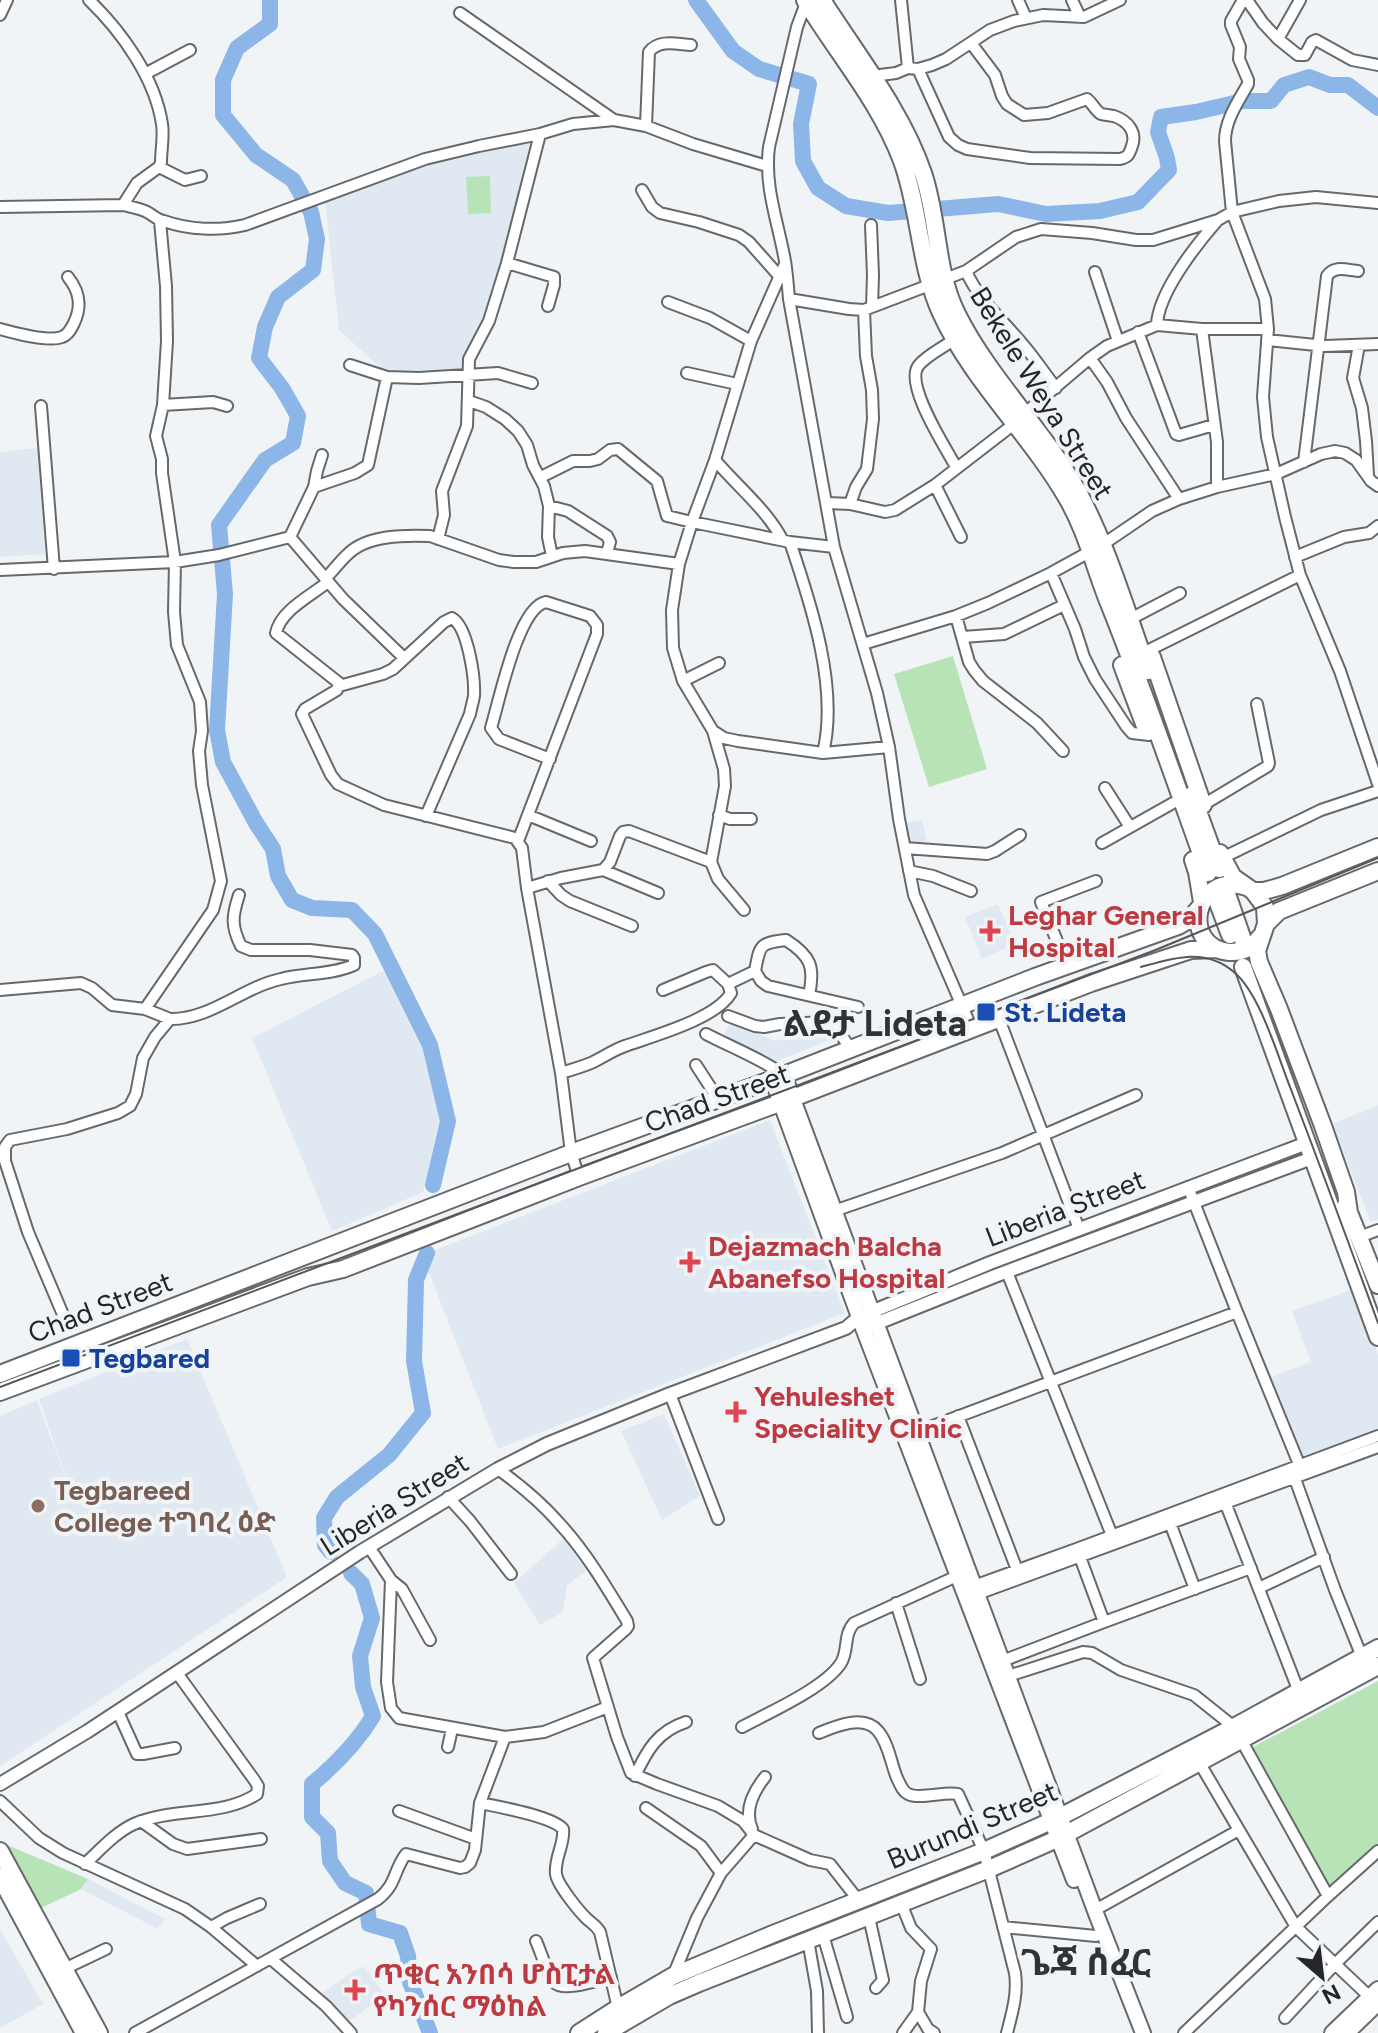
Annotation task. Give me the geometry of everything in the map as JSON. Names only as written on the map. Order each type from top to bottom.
[{"type":"main road","name":"Bekele Weya Street","points":[[811,1],[872,76],[896,115],[917,159],[937,282],[1019,419],[1078,492],[1096,548],[1216,867]]},
{"type":"main road","points":[[811,1],[881,118],[924,207]]},
{"type":"main road","points":[[937,282],[955,339],[1019,419]]},
{"type":"main road","points":[[1307,1144],[1275,1078],[1233,968],[1229,946],[1197,872],[1106,620],[1115,598],[1132,609],[1136,616],[1163,686],[1203,805],[1216,867],[1250,889],[1265,907],[1264,930],[1257,951],[1259,962],[1323,1126],[1346,1192],[1349,1213]]},
{"type":"main road","points":[[1378,847],[1264,891],[1232,884],[1220,886],[1211,891],[1211,899],[1198,921],[1201,932],[1208,942],[1229,946],[1236,952],[1249,948],[1279,911],[1378,871]]},
{"type":"main road","name":"Chad Street","points":[[0,1374],[777,1074],[1178,926],[1211,899]]},
{"type":"main road","name":"Chad Street","points":[[0,1392],[308,1277],[327,1273],[1091,983],[1183,952],[1229,946]]},
{"type":"main road","points":[[1378,1285],[1248,966],[1307,1144],[1378,1337]]},
{"type":"main road","points":[[777,1074],[967,1589],[1055,1819],[1143,2033]]},
{"type":"main road","name":"Chad Street","points":[[0,1365],[307,1247],[324,1241],[354,1238]]},
{"type":"main road","name":"Chad Street","points":[[0,1400],[310,1283],[327,1273]]},
{"type":"main road","name":"Burundi Street","points":[[776,1942],[816,1938],[989,1869],[1062,1836],[1199,1762],[1299,1692],[1378,1648]]},
{"type":"main road","name":"Burundi Street","points":[[579,2033],[618,2008],[668,1985],[776,1942],[859,1901],[984,1851],[1378,1666]]},
{"type":"main road","points":[[1062,1836],[1133,2033]]},
{"type":"main road","points":[[1,1863],[58,1972],[84,2033]]},
{"type":"main road","points":[[58,1972],[99,2033]]},
{"type":"main road","name":"Burundi Street","points":[[612,2032],[668,1985]]},
{"type":"main road","points":[[1332,2033],[1376,1999]]},
{"type":"main road","points":[[1347,2033],[1376,1999]]},
{"type":"street","points":[[0,15],[7,0]]},
{"type":"street","points":[[89,0],[119,33],[145,74],[162,125],[159,167],[141,178],[123,205]]},
{"type":"street","points":[[901,0],[913,68],[949,137],[958,145],[1030,158],[1120,159],[1129,155],[1135,139],[1129,127],[1122,120],[1098,112],[1087,99],[1036,115],[1024,115],[1015,110],[1007,104],[995,75],[971,43]]},
{"type":"street","points":[[1018,0],[1026,18]]},
{"type":"street","points":[[1072,0],[1080,17]]},
{"type":"street","points":[[872,76],[896,73],[946,59],[990,30],[1026,18],[1043,15],[1080,17],[1120,0]]},
{"type":"street","points":[[1378,65],[1352,60],[1316,40],[1307,53],[1298,55],[1278,39],[1245,0],[1231,21],[1240,47],[1239,59],[1248,80],[1225,131],[1232,212],[1268,314],[1263,397],[1267,437],[1300,575],[1340,671],[1378,784]]},
{"type":"street","points":[[1278,39],[1300,0]]},
{"type":"street","points":[[811,1],[797,27],[769,147],[767,166],[773,212],[786,262],[789,299],[834,547],[877,693],[917,904],[972,1029]]},
{"type":"street","points":[[460,13],[614,120]]},
{"type":"street","points":[[646,126],[649,52],[659,43],[691,45]]},
{"type":"street","points":[[145,74],[190,50]]},
{"type":"street","points":[[0,207],[123,205],[149,213],[160,221],[188,227],[228,229],[444,154],[573,124],[614,120],[646,126],[767,166]]},
{"type":"street","points":[[438,539],[444,515],[442,491],[466,432],[469,359],[489,321],[540,134]]},
{"type":"street","points":[[159,167],[185,180],[201,176]]},
{"type":"street","points":[[642,190],[652,207],[660,213],[739,235],[780,277]]},
{"type":"street","points":[[789,299],[868,309],[966,271],[1016,237],[1041,229],[1153,240],[1218,220],[1232,212],[1279,201],[1316,197],[1378,203]]},
{"type":"street","points":[[1157,325],[1160,307],[1169,289],[1218,220]]},
{"type":"street","points":[[145,1009],[213,910],[221,881],[202,785],[200,702],[177,645],[175,562],[162,459],[156,439],[163,405],[167,341],[160,221]]},
{"type":"street","points":[[850,504],[867,469],[873,419],[866,356],[873,275],[871,225]]},
{"type":"street","points":[[744,910],[718,879],[711,862],[725,778],[713,731],[683,681],[673,648],[672,610],[679,564],[751,341],[786,262]]},
{"type":"street","points":[[507,263],[554,277],[548,306]]},
{"type":"street","points":[[1304,462],[1327,276],[1336,268],[1358,271]]},
{"type":"street","points":[[966,271],[971,284],[1025,346],[1056,388]]},
{"type":"street","points":[[1095,272],[1118,341]]},
{"type":"street","points":[[0,329],[35,337],[61,338],[66,335],[79,310],[79,297],[68,277]]},
{"type":"street","points":[[668,302],[710,318],[751,341]]},
{"type":"street","points":[[828,503],[850,504],[885,512],[895,510],[935,485],[1090,358],[1118,341],[1157,325],[1267,334],[1318,345],[1378,344]]},
{"type":"street","points":[[1202,329],[1217,442],[1217,487]]},
{"type":"street","points":[[1138,332],[1174,433],[1179,435],[1214,425]]},
{"type":"street","points":[[955,339],[920,363],[914,375],[917,392],[956,467]]},
{"type":"street","points":[[1359,345],[1353,378],[1362,408],[1368,477]]},
{"type":"street","points":[[1090,358],[1179,499]]},
{"type":"street","points":[[350,365],[387,377],[498,373],[532,383]]},
{"type":"street","points":[[687,373],[737,384]]},
{"type":"street","points":[[314,487],[355,473],[368,465],[387,377]]},
{"type":"street","points":[[469,401],[505,419],[527,445],[549,506],[548,537],[552,556]]},
{"type":"street","points":[[163,405],[213,402],[227,406]]},
{"type":"street","points":[[41,406],[54,569]]},
{"type":"street","points":[[541,477],[573,461],[598,459],[610,450],[618,449],[657,481],[667,516],[786,541],[834,547]]},
{"type":"street","points":[[863,644],[988,603],[1051,573],[1152,511],[1179,499],[1276,474],[1321,454],[1335,451],[1345,453],[1356,460],[1378,486]]},
{"type":"street","points":[[290,537],[314,487],[322,455]]},
{"type":"street","points":[[715,460],[786,541],[806,588],[824,670],[829,731],[823,753]]},
{"type":"street","points":[[935,485],[961,537]]},
{"type":"street","points":[[549,506],[568,511],[604,534],[610,542],[607,553]]},
{"type":"street","points":[[1295,557],[1344,537],[1372,531],[1378,526]]},
{"type":"street","points":[[339,686],[331,675],[276,633],[279,622],[324,585],[348,554],[366,542],[418,535],[514,562],[536,562],[563,553],[585,551],[679,564]]},
{"type":"street","points":[[0,570],[175,562],[219,555],[290,537]]},
{"type":"street","points":[[290,537],[326,580],[404,658]]},
{"type":"street","points":[[1051,573],[1095,679],[1132,733],[1149,735]]},
{"type":"street","points":[[1149,650],[1300,575]]},
{"type":"street","points":[[1136,616],[1180,593]]},
{"type":"street","points":[[518,841],[550,759],[597,634],[597,625],[590,616],[546,602],[533,610],[515,642],[491,728],[499,739],[550,759]]},
{"type":"street","points":[[963,637],[1004,634],[1064,605]]},
{"type":"street","points":[[956,616],[974,670],[983,681],[1037,723],[1063,751]]},
{"type":"street","points":[[426,816],[470,714],[474,697],[468,647],[452,618],[393,669],[339,686],[302,714],[334,780],[384,805],[518,841],[522,848],[561,1073],[571,1153],[579,1177]]},
{"type":"street","points":[[683,681],[719,663]]},
{"type":"street","points":[[1203,805],[1268,766],[1257,704]]},
{"type":"street","points":[[713,731],[724,738],[738,741],[823,753],[889,747]]},
{"type":"street","points":[[1105,788],[1130,827]]},
{"type":"street","points":[[1216,867],[1321,810],[1378,791]]},
{"type":"street","points":[[1102,843],[1173,803]]},
{"type":"street","points":[[528,815],[591,841]]},
{"type":"street","points":[[719,815],[730,819],[751,819]]},
{"type":"street","points":[[603,870],[610,862],[620,836],[629,831],[711,862]]},
{"type":"street","points":[[905,848],[987,854],[1020,835]]},
{"type":"street","points":[[527,888],[603,870],[658,893]]},
{"type":"street","points":[[909,871],[933,876],[971,891]]},
{"type":"street","points":[[548,881],[570,901],[632,926]]},
{"type":"street","points":[[1074,963],[1061,951],[1041,902],[1096,881]]},
{"type":"street","points":[[0,990],[81,983],[112,1005],[145,1009],[170,1019],[189,1017],[279,979],[354,965],[352,955],[310,950],[251,950],[241,946],[233,925],[233,912],[239,895]]},
{"type":"street","points":[[809,995],[813,971],[803,952],[786,940],[762,945],[755,971],[768,986],[858,1007]]},
{"type":"street","points":[[561,1073],[704,1015],[731,993],[728,984],[713,970],[663,990]]},
{"type":"street","points":[[728,984],[755,971]]},
{"type":"street","points":[[728,1016],[764,1027],[829,1022],[851,1049]]},
{"type":"street","points":[[64,1317],[28,1232],[5,1161],[5,1147],[10,1140],[67,1129],[118,1113],[130,1106],[136,1094],[143,1058],[170,1019]]},
{"type":"street","points":[[999,1019],[1079,1229]]},
{"type":"street","points":[[706,1034],[761,1059],[777,1074]]},
{"type":"street","points":[[696,1065],[718,1099]]},
{"type":"street","points":[[828,1213],[1002,1153],[1136,1095]]},
{"type":"street","name":"Liberia Street","points":[[868,1320],[990,1263],[1307,1144]]},
{"type":"street","name":"Liberia Street","points":[[0,1784],[118,1712],[448,1497],[547,1444],[670,1394],[1194,1201],[1307,1144]]},
{"type":"street","points":[[1188,1187],[1299,1472],[1324,1557],[1362,1657]]},
{"type":"street","points":[[1359,1237],[1378,1230]]},
{"type":"street","points":[[1050,1240],[1056,1253]]},
{"type":"street","points":[[1007,1272],[1114,1540]]},
{"type":"street","points":[[910,1434],[1237,1312]]},
{"type":"street","points":[[670,1394],[718,1519]]},
{"type":"street","points":[[958,1416],[1018,1574]]},
{"type":"street","points":[[742,1727],[817,1684],[843,1661],[846,1636],[854,1623],[896,1603],[967,1589],[1080,1557],[1114,1540],[1170,1523],[1299,1472],[1378,1436]]},
{"type":"street","points":[[1018,1574],[1299,1472],[1378,1447]]},
{"type":"street","points":[[498,1469],[524,1488],[560,1523],[627,1621],[626,1629],[593,1658],[628,1767],[635,1776],[718,1806],[743,1821],[754,1835],[810,1860],[830,1864],[859,1901]]},
{"type":"street","points":[[448,1497],[511,1574]]},
{"type":"street","points":[[1225,1502],[1299,1692]]},
{"type":"street","points":[[1170,1523],[1195,1589]]},
{"type":"street","points":[[369,1547],[391,1580],[402,1589],[430,1640]]},
{"type":"street","points":[[1080,1557],[1104,1622]]},
{"type":"street","points":[[1259,1588],[1324,1557]]},
{"type":"street","points":[[997,1663],[1251,1568]]},
{"type":"street","points":[[391,1580],[388,1694],[391,1708],[399,1718],[505,1737],[544,1732],[608,1707]]},
{"type":"street","points":[[896,1603],[920,1679]]},
{"type":"street","points":[[1002,1678],[1083,1652],[1092,1653],[1121,1670],[1194,1695],[1237,1733],[1328,1896]]},
{"type":"street","points":[[85,1864],[122,1831],[141,1821],[229,1806],[253,1797],[258,1790],[255,1781],[177,1673]]},
{"type":"street","points":[[118,1712],[137,1754],[175,1748]]},
{"type":"street","points":[[635,1776],[661,1735],[672,1726],[686,1722]]},
{"type":"street","points":[[819,1733],[845,1723],[855,1722],[873,1727],[886,1745],[904,1791],[910,1795],[958,1794],[984,1851],[1017,1987],[1007,2033]]},
{"type":"street","points":[[448,1747],[452,1729]]},
{"type":"street","points":[[135,2033],[378,1899],[390,1888],[406,1854],[465,1867],[473,1858],[480,1803],[505,1737]]},
{"type":"street","points":[[1199,1762],[1296,1927],[1376,1999]]},
{"type":"street","points":[[754,1835],[749,1811],[753,1793],[765,1777]]},
{"type":"street","points":[[0,1801],[39,1838],[85,1864],[185,1909],[257,1966]]},
{"type":"street","points":[[480,1803],[561,1824],[564,1834],[556,1864],[558,1881],[600,1932],[618,2008]]},
{"type":"street","points":[[646,1808],[701,1846],[721,1873]]},
{"type":"street","points":[[399,1811],[476,1839]]},
{"type":"street","points":[[141,1821],[173,1844],[187,1849],[261,1839]]},
{"type":"street","points":[[1095,1910],[1239,1830]]},
{"type":"street","points":[[668,1985],[721,1873],[754,1835]]},
{"type":"street","points":[[1184,2033],[1378,1851]]},
{"type":"street","points":[[901,1903],[911,1928],[931,1949],[921,1981],[918,2012],[903,2033]]},
{"type":"street","points":[[211,1927],[260,1904]]},
{"type":"street","points":[[869,1917],[883,1980],[876,1988]]},
{"type":"street","points":[[1285,2018],[1378,1922]]},
{"type":"street","points":[[1003,1927],[1096,1936]]},
{"type":"street","points":[[816,1938],[847,2017]]},
{"type":"street","points":[[816,1938],[818,2033]]},
{"type":"street","points":[[536,1941],[557,1985],[566,1987],[611,1977]]},
{"type":"street","points":[[58,1972],[106,1949]]},
{"type":"street","points":[[271,1959],[326,2006],[351,2033]]},
{"type":"street","points":[[918,2012],[934,2033]]},
{"type":"shaded area","points":[[531,142],[491,304],[461,362],[461,368],[436,372],[384,371],[339,330],[325,201],[442,158]]},
{"type":"shaded area","points":[[38,448],[45,554],[0,557],[0,452]]},
{"type":"shaded area","points":[[922,820],[927,841],[910,845],[905,823]]},
{"type":"shaded area","name":"Leghar General Hospital","points":[[998,904],[1015,944],[982,959],[965,917]]},
{"type":"shaded area","points":[[385,970],[421,1042],[440,1116],[423,1192],[332,1231],[252,1038]]},
{"type":"shaded area","points":[[731,1022],[775,1041],[823,1022],[831,1039],[775,1062],[722,1038]]},
{"type":"shaded area","points":[[1378,1105],[1378,1219],[1371,1222],[1332,1124]]},
{"type":"shaded area","name":"Dejazmach Balcha Abanefso Hospital","points":[[770,1120],[845,1313],[498,1449],[422,1255]]},
{"type":"shaded area","points":[[1353,1289],[1378,1354],[1378,1433],[1301,1461],[1269,1378],[1311,1362],[1292,1311]]},
{"type":"shaded area","points":[[187,1339],[287,1577],[0,1766],[0,1416],[37,1400],[79,1514],[39,1399]]},
{"type":"shaded area","points":[[664,1414],[700,1496],[662,1520],[621,1431]]},
{"type":"shaded area","points":[[564,1538],[586,1571],[567,1585],[563,1612],[540,1625],[514,1583]]},
{"type":"shaded area","points":[[88,1879],[165,1919],[158,1929],[81,1889]]},
{"type":"shaded area","points":[[0,1929],[43,2004],[0,2028]]},
{"type":"shaded area","name":"ጥቁር አንበሳ ሆስፒታል የካንሰር ማዕከል","points":[[365,1967],[385,1995],[347,2023],[320,1995],[358,1968]]},
{"type":"green space","points":[[490,176],[491,213],[468,214],[466,177]]},
{"type":"green space","points":[[953,656],[987,769],[929,787],[894,674]]},
{"type":"green space","points":[[1378,1681],[1378,1849],[1328,1896],[1247,1750]]},
{"type":"green space","points":[[0,1842],[88,1879],[81,1889],[37,1910]]},
{"type":"waterway","points":[[270,0],[270,24],[237,48],[223,80],[223,115],[256,155],[293,180],[311,212],[317,239],[313,270],[278,297],[265,327],[259,358],[298,416],[293,443],[265,460],[219,525],[225,594],[217,730],[223,762],[273,849],[278,876],[292,900],[312,908],[352,910],[375,934],[430,1045],[448,1121],[433,1185]]},
{"type":"waterway","points":[[696,0],[733,51],[759,69],[809,84],[801,124],[803,161],[818,188],[846,206],[888,213],[998,204],[1046,214],[1100,211],[1138,202],[1169,170],[1158,132],[1161,117],[1243,101],[1271,101],[1284,85],[1309,77],[1330,85],[1348,85],[1378,108]]},
{"type":"waterway","points":[[331,1552],[325,1545],[324,1518],[337,1497],[389,1455],[423,1413],[414,1361],[416,1280],[427,1253]]},
{"type":"waterway","points":[[351,1573],[362,1584],[372,1618],[360,1656],[363,1687],[373,1716],[346,1753],[312,1784],[312,1817],[328,1833],[330,1861],[345,1883],[366,1893],[369,1924],[400,1933],[408,1956],[410,1982],[430,2033]]},
{"type":"tram line","points":[[0,1387],[1153,951],[1378,858]]},
{"type":"tram line","points":[[1141,967],[1189,957],[1212,959],[1234,972],[1252,995],[1273,1042],[1378,1323]]},
{"type":"place","name":"Leghar General Hospital","points":[[990,931]]},
{"type":"place","name":"St. Lideta","points":[[986,1012]]},
{"type":"place","name":"Dejazmach Balcha Abanefso Hospital","points":[[690,1262]]},
{"type":"place","name":"Tegbared","points":[[71,1358]]},
{"type":"place","name":"Yehuleshet Speciality Clinic","points":[[736,1412]]},
{"type":"place","name":"Tegbareed College ተግባረ ዕድ","points":[[38,1506]]},
{"type":"place","name":"ጥቁር አንበሳ ሆስፒታል የካንሰር ማዕከል","points":[[355,1990]]},
{"type":"district","name":"ልደታ Lideta","points":[[875,1023]]},
{"type":"district","name":"ጌጃ ሰፈር","points":[[1086,1962]]}]
